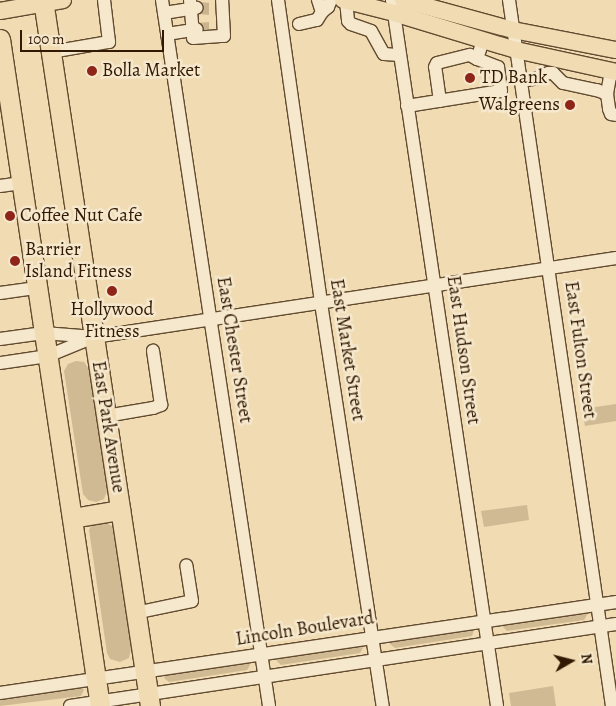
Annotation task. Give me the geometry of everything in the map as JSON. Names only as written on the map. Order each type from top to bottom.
[{"type":"highway","name":"East Park Avenue","points":[[43,2],[149,700]]},
{"type":"highway","points":[[0,39],[2,63],[22,183],[99,704]]},
{"type":"highway","points":[[72,518],[120,510]]},
{"type":"main road","points":[[0,10],[63,0]]},
{"type":"main road","points":[[344,0],[396,4],[421,2],[513,30],[616,50]]},
{"type":"main road","points":[[396,4],[483,40],[516,50],[613,71]]},
{"type":"street","points":[[51,52],[109,42],[104,0]]},
{"type":"street","name":"East Chester Street","points":[[162,0],[269,706]]},
{"type":"street","name":"East Market Street","points":[[278,0],[321,303],[383,706]]},
{"type":"street","points":[[299,24],[317,20],[320,6],[328,7],[332,0]]},
{"type":"street","points":[[344,0],[348,21],[351,24],[371,31],[384,54],[400,54]]},
{"type":"street","name":"East Fulton Street","points":[[509,0],[612,706]]},
{"type":"street","name":"East Hudson Street","points":[[396,4],[400,54],[497,706]]},
{"type":"street","points":[[164,13],[193,6],[195,30],[193,38],[224,36],[218,6]]},
{"type":"street","points":[[210,28],[223,26]]},
{"type":"street","points":[[167,34],[195,30]]},
{"type":"street","points":[[478,59],[483,40]]},
{"type":"street","points":[[408,106],[440,101],[501,91],[498,67],[470,54],[437,63],[435,67],[440,101]]},
{"type":"street","points":[[613,71],[607,94],[611,114],[616,115]]},
{"type":"street","points":[[521,81],[554,73],[563,83],[607,94]]},
{"type":"street","points":[[0,186],[22,183]]},
{"type":"street","points":[[0,339],[44,333],[94,337],[616,258]]},
{"type":"street","points":[[0,293],[37,288]]},
{"type":"street","points":[[0,363],[48,356],[94,337]]},
{"type":"street","points":[[106,416],[161,405],[153,351]]},
{"type":"street","points":[[135,612],[192,602],[186,565]]},
{"type":"street","name":"Lincoln Boulevard","points":[[0,693],[616,602]]},
{"type":"street","points":[[70,706],[149,700],[264,677],[616,624]]},
{"type":"shaded area","points":[[76,361],[84,362],[89,369],[107,491],[104,499],[96,502],[88,500],[83,494],[64,371],[68,364]]},
{"type":"shaded area","points":[[616,404],[616,421],[585,426],[582,409]]},
{"type":"shaded area","points":[[527,505],[529,520],[484,527],[481,511]]},
{"type":"shaded area","points":[[101,519],[113,527],[131,648],[129,658],[120,662],[110,659],[107,653],[89,530],[92,523]]},
{"type":"shaded area","points":[[585,612],[587,615],[584,620],[507,631],[502,626],[503,622]]},
{"type":"shaded area","points":[[472,627],[474,630],[472,636],[395,648],[390,644],[390,640]]},
{"type":"shaded area","points":[[361,645],[363,648],[360,653],[281,665],[277,661],[278,657]]},
{"type":"shaded area","points":[[248,662],[250,665],[247,670],[169,682],[164,678],[165,674]]},
{"type":"shaded area","points":[[553,686],[556,706],[511,706],[509,693]]},
{"type":"shaded area","points":[[82,687],[84,690],[81,696],[0,706],[0,699]]},
{"type":"tunnel","points":[[197,8],[211,9]]},
{"type":"tunnel","points":[[197,29],[210,28]]},
{"type":"place","name":"Bolla Market","points":[[92,71]]},
{"type":"place","name":"TD Bank","points":[[470,78]]},
{"type":"place","name":"Walgreens","points":[[570,105]]},
{"type":"place","name":"Coffee Nut Cafe","points":[[10,216]]},
{"type":"place","name":"Barrier Island Fitness","points":[[15,261]]},
{"type":"place","name":"Hollywood Fitness","points":[[112,291]]}]
